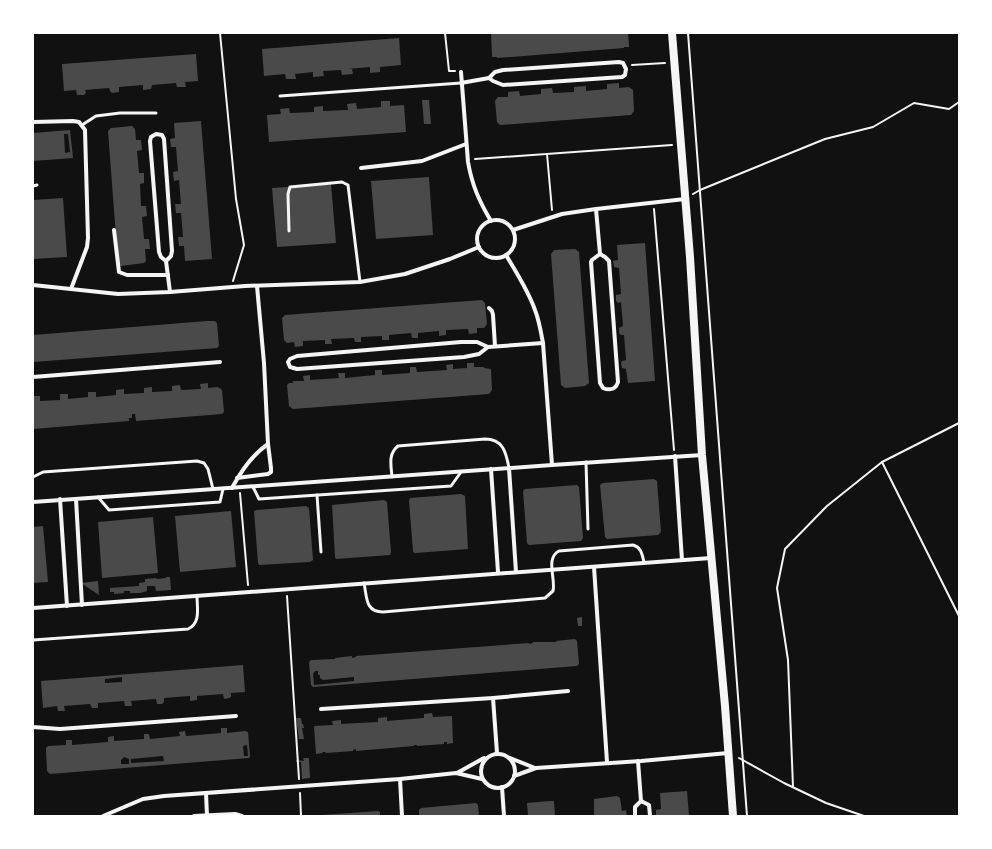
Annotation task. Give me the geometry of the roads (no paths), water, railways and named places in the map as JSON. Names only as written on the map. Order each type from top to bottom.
[{"type":"main road","points":[[672,33],[702,455],[729,753],[733,816]]},
{"type":"street","points":[[461,83],[490,78],[495,72],[503,70],[620,62],[625,66],[626,72],[622,77],[503,85],[493,82],[490,78]]},
{"type":"street","points":[[461,72],[466,144],[474,190],[491,221]]},
{"type":"street","points":[[33,122],[73,121],[79,122],[85,130],[88,238],[86,252],[71,289]]},
{"type":"street","points":[[166,261],[171,256],[172,251],[164,139],[162,135],[153,134],[150,139],[150,149],[159,252],[161,257],[166,261],[170,292]]},
{"type":"street","points":[[361,168],[422,161],[466,144]]},
{"type":"street","points":[[512,230],[562,214],[685,199]]},
{"type":"street","points":[[596,209],[600,254]]},
{"type":"street","points":[[496,220],[506,223],[512,230],[515,239],[514,244],[506,255],[494,257],[483,252],[479,247],[477,236],[479,231],[486,223],[496,220]]},
{"type":"street","points":[[114,230],[119,272],[127,275],[168,274]]},
{"type":"street","points":[[33,285],[118,294],[170,292],[231,287],[360,282],[405,274],[450,259],[479,247]]},
{"type":"street","points":[[600,254],[609,261],[618,382],[611,390],[604,388],[600,383],[591,262],[600,254]]},
{"type":"street","points":[[506,255],[535,309],[540,325],[543,343],[552,465]]},
{"type":"street","points":[[238,478],[259,476],[271,472],[264,363],[257,286]]},
{"type":"street","points":[[489,308],[493,315],[495,346]]},
{"type":"street","points":[[488,347],[477,342],[444,343],[297,356],[290,359],[288,362],[290,367],[297,369],[447,359],[479,354],[488,347],[543,343]]},
{"type":"street","points":[[33,377],[220,362]]},
{"type":"street","points":[[232,488],[254,456],[268,444]]},
{"type":"street","points":[[33,502],[702,455]]},
{"type":"street","points":[[675,456],[682,560]]},
{"type":"street","points":[[509,468],[516,572]]},
{"type":"street","points":[[491,469],[498,572]]},
{"type":"street","points":[[76,499],[82,605]]},
{"type":"street","points":[[60,500],[67,606]]},
{"type":"street","points":[[33,608],[498,572],[551,570],[711,558]]},
{"type":"street","points":[[594,567],[607,762]]},
{"type":"street","points":[[321,709],[493,698],[568,691]]},
{"type":"street","points":[[493,698],[497,753]]},
{"type":"street","points":[[33,727],[60,729],[236,716]]},
{"type":"street","points":[[456,773],[491,754],[497,753],[536,768]]},
{"type":"street","points":[[514,776],[536,768],[729,753]]},
{"type":"street","points":[[482,779],[480,767],[486,757]]},
{"type":"street","points":[[104,816],[112,815],[143,799],[400,779],[456,773],[482,779],[491,787],[502,787],[512,781],[514,776],[515,766],[510,758]]},
{"type":"street","points":[[636,816],[635,807],[641,801],[638,761]]},
{"type":"street","points":[[400,779],[402,816]]},
{"type":"street","points":[[502,787],[504,816]]},
{"type":"street","points":[[206,793],[207,816]]},
{"type":"street","points":[[641,801],[649,805],[650,816]]},
{"type":"street","points":[[194,816],[234,814],[242,816]]},
{"type":"lane","points":[[280,96],[461,83]]},
{"type":"lane","points":[[82,125],[96,116],[120,113],[156,113]]},
{"type":"lane","points":[[289,231],[288,194],[290,187],[342,182],[348,185],[360,282]]},
{"type":"lane","points":[[392,477],[391,456],[398,446],[469,440],[493,439],[499,443],[507,456],[509,468]]},
{"type":"lane","points":[[33,477],[43,472],[197,461],[204,463],[208,469],[213,490]]},
{"type":"lane","points":[[586,462],[588,529]]},
{"type":"lane","points":[[253,487],[260,499],[451,486],[461,472]]},
{"type":"lane","points":[[98,497],[109,510],[220,502],[223,489]]},
{"type":"lane","points":[[317,495],[321,552]]},
{"type":"lane","points":[[364,583],[368,605],[371,610],[384,612],[545,598],[550,595],[554,588],[551,570],[554,554],[559,551],[633,545],[638,546],[641,550],[644,562]]},
{"type":"lane","points":[[33,640],[188,629],[195,624],[197,618],[196,596]]}]
